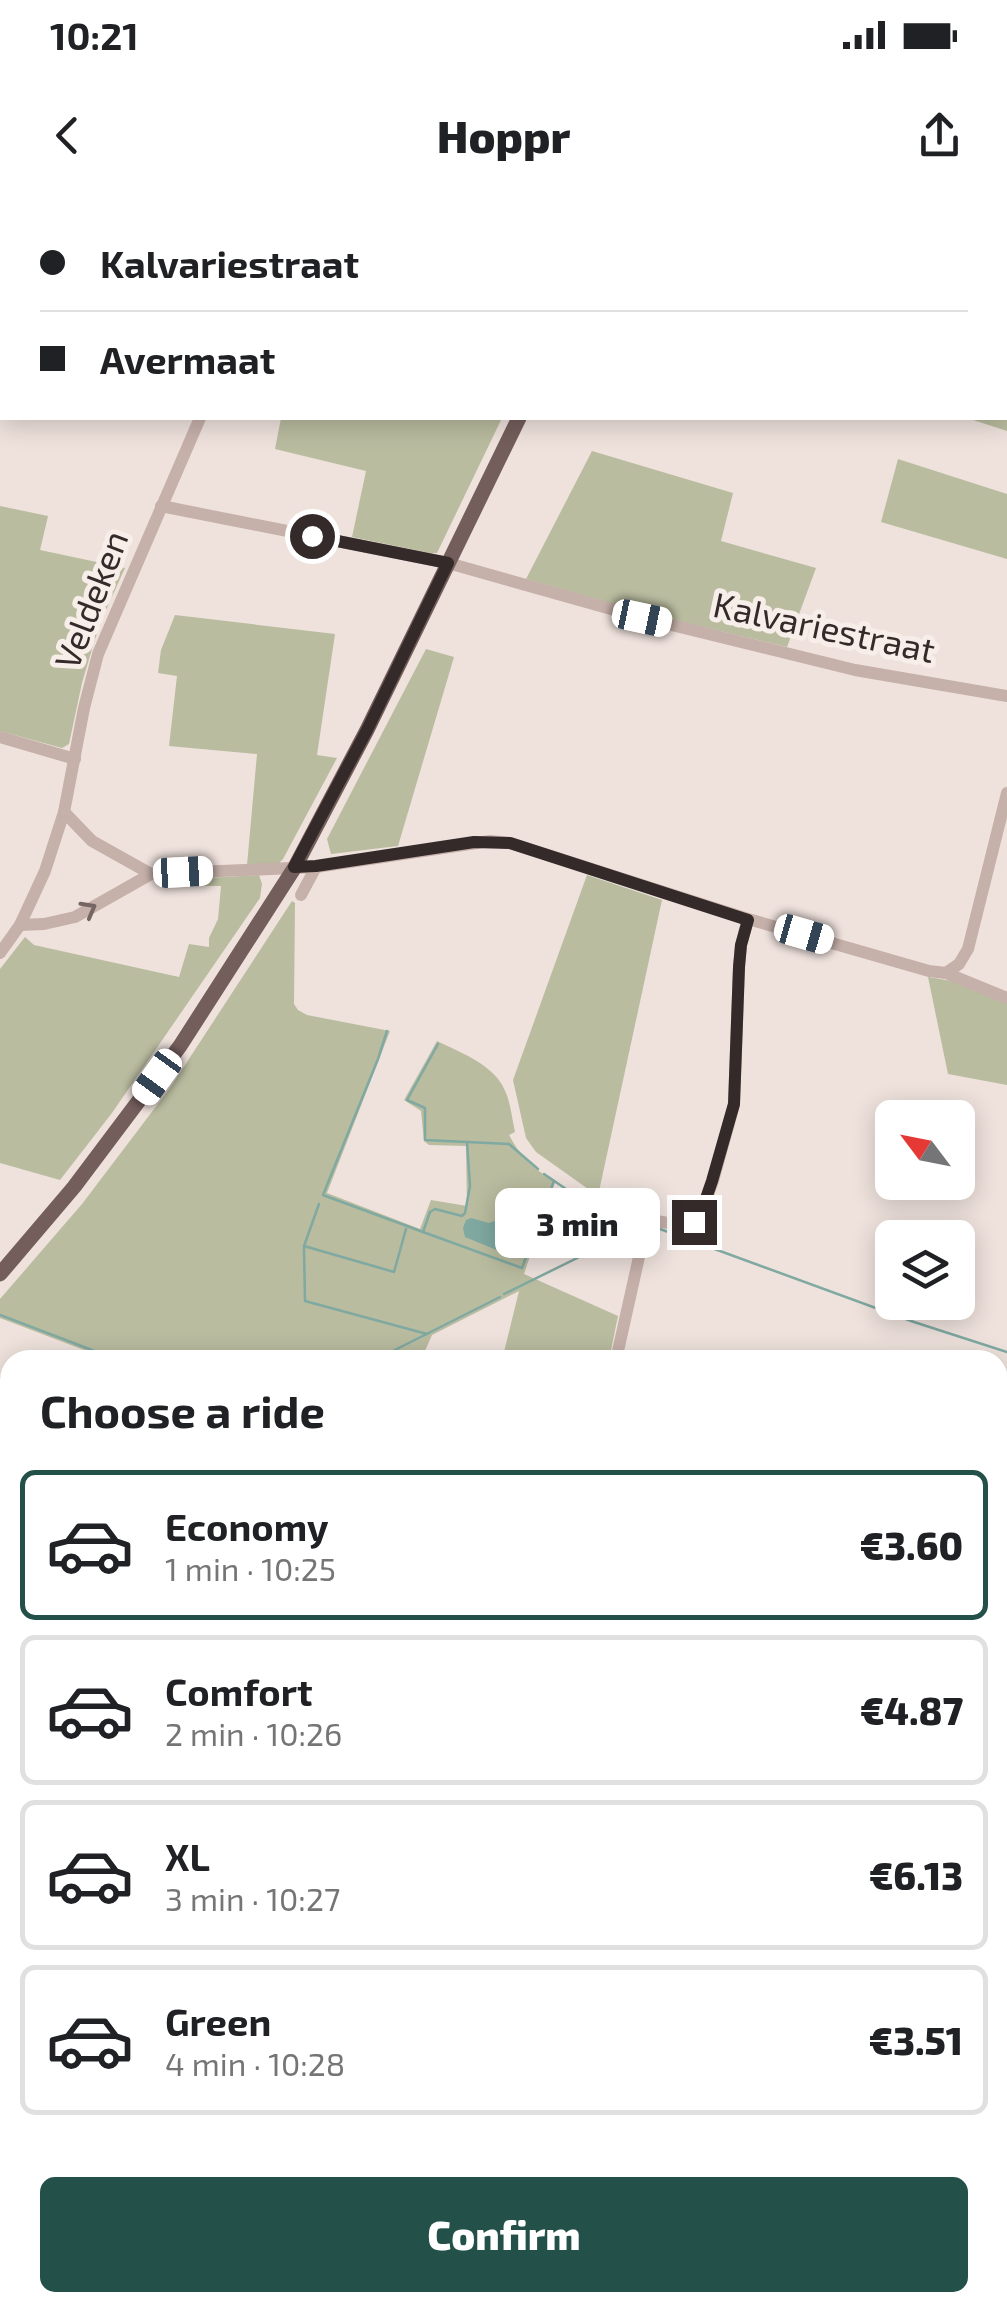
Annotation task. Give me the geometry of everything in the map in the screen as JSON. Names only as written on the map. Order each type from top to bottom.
[{"type":"main road","points":[[0,1274],[74,1187],[180,1046],[294,867],[367,730],[518,420]]},
{"type":"street","name":"Veldeken","points":[[0,953],[20,926],[64,812],[98,654],[199,420]]},
{"type":"street","name":"Kalvariestraat","points":[[161,506],[448,563],[642,618],[855,670],[1007,696]]},
{"type":"street","points":[[0,737],[75,759]]},
{"type":"street","points":[[946,973],[959,964],[968,950],[1007,793]]},
{"type":"street","points":[[64,812],[92,841],[151,874]]},
{"type":"street","points":[[20,926],[75,918],[151,874],[316,866],[474,842],[510,843],[748,920],[946,973],[1007,998]]},
{"type":"street","points":[[301,895],[316,866]]},
{"type":"street","points":[[618,1350],[643,1239],[656,1221],[688,1226],[694,1222],[700,1216],[712,1181],[734,1104],[739,967],[748,920]]},
{"type":"green space","points":[[281,420],[501,420],[437,553],[352,537],[366,471],[275,449]]},
{"type":"green space","points":[[973,420],[1007,420],[1007,431]]},
{"type":"green space","points":[[592,451],[733,493],[721,541],[816,568],[787,647],[526,579]]},
{"type":"green space","points":[[898,459],[1007,494],[1007,559],[881,522]]},
{"type":"green space","points":[[0,506],[48,516],[40,550],[125,568],[92,649],[69,744],[62,748],[0,731]]},
{"type":"green space","points":[[175,615],[335,634],[317,755],[337,758],[278,864],[247,865],[257,754],[169,746],[177,676],[158,673],[161,650]]},
{"type":"green space","points":[[426,649],[454,657],[398,846],[331,854],[327,839]]},
{"type":"green space","points":[[259,875],[260,898],[112,1113],[60,1180],[0,1163],[0,969],[25,937],[34,945],[179,977],[189,944],[209,947],[218,919],[221,886],[190,886],[190,879]]},
{"type":"green space","points":[[587,875],[662,900],[598,1196],[536,1152],[526,1138],[513,1080]]},
{"type":"green space","points":[[292,901],[294,1004],[298,1010],[390,1031],[327,1193],[420,1229],[431,1200],[467,1206],[466,1146],[429,1145],[424,1141],[421,1111],[404,1100],[437,1041],[477,1061],[494,1075],[506,1093],[515,1132],[509,1135],[514,1143],[528,1162],[555,1182],[524,1274],[618,1316],[611,1350],[504,1350],[519,1291],[432,1335],[425,1350],[84,1350],[0,1318],[0,1299],[82,1204],[170,1088]]},
{"type":"green space","points":[[928,977],[952,981],[1007,1002],[1007,1085],[948,1074]]},
{"type":"water","points":[[471,1218],[515,1225],[525,1246],[521,1255],[465,1237],[463,1228]]},
{"type":"waterway","points":[[387,1031],[323,1195],[423,1232]]},
{"type":"waterway","points":[[438,1044],[407,1100],[425,1108],[425,1140],[509,1144],[538,1169]]},
{"type":"waterway","points":[[467,1142],[470,1186],[465,1213],[462,1216],[435,1209],[430,1212],[423,1232],[522,1268],[554,1181]]},
{"type":"waterway","points":[[544,1174],[585,1202]]},
{"type":"waterway","points":[[319,1204],[304,1246],[394,1272],[406,1229]]},
{"type":"waterway","points":[[593,1208],[623,1226]]},
{"type":"waterway","points":[[660,1229],[1001,1350]]},
{"type":"waterway","points":[[504,1294],[639,1231]]},
{"type":"waterway","points":[[304,1248],[305,1301],[427,1334]]},
{"type":"waterway","points":[[395,1350],[500,1297]]},
{"type":"waterway","points":[[0,1315],[92,1350]]},
{"type":"route","points":[[312,536],[448,563],[367,730],[294,867],[490,840],[510,843],[748,920],[739,967],[734,1104],[712,1181],[700,1216],[694,1222]]}]
